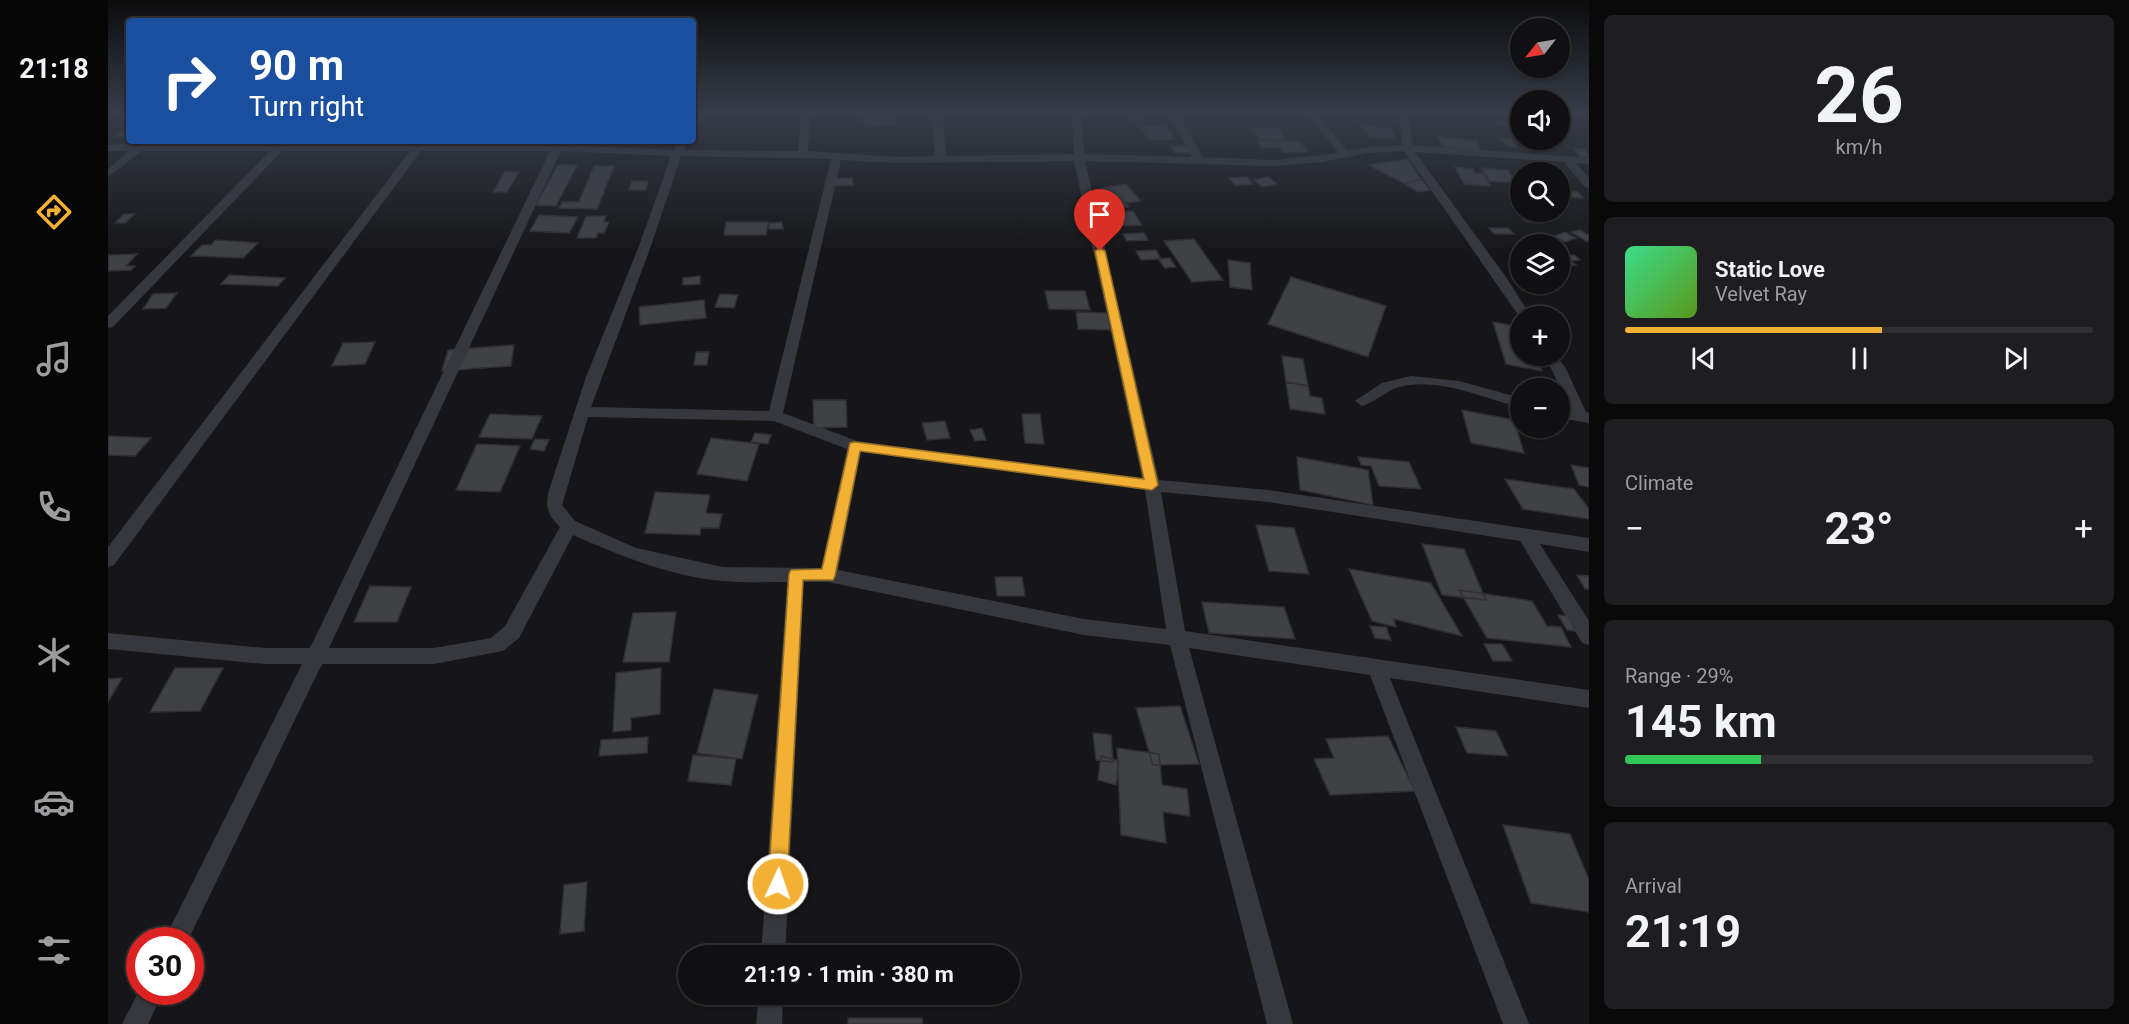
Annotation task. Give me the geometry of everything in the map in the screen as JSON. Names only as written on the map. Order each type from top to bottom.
[{"type":"street","points":[[108,174],[125,160]]},
{"type":"street","points":[[108,324],[268,160]]},
{"type":"street","points":[[108,560],[409,160]]},
{"type":"street","points":[[182,927],[316,656],[552,160]]},
{"type":"street","points":[[675,160],[645,246],[593,377],[557,490],[554,505],[559,516],[569,526],[594,540],[633,554],[702,571],[723,574],[828,576],[1084,627],[1177,638],[1589,699]]},
{"type":"street","points":[[775,416],[836,160]]},
{"type":"street","points":[[935,160],[956,160]]},
{"type":"street","points":[[1079,160],[1152,485],[1177,638],[1280,1024]]},
{"type":"street","points":[[1151,160],[1302,162],[1314,160]]},
{"type":"street","points":[[1415,160],[1502,280],[1518,306]]},
{"type":"street","points":[[1568,160],[1589,185]]},
{"type":"street","points":[[1557,366],[1585,417]]},
{"type":"street","points":[[1362,401],[1394,384],[1413,380],[1460,387],[1510,400]]},
{"type":"street","points":[[582,412],[775,416],[855,446],[1152,485],[1268,496],[1589,545]]},
{"type":"street","points":[[1570,414],[1585,417]]},
{"type":"street","points":[[828,576],[855,446]]},
{"type":"street","points":[[108,641],[266,656],[434,656],[496,645],[512,632],[569,526]]},
{"type":"street","points":[[1525,535],[1589,637]]},
{"type":"street","points":[[774,945],[796,574]]},
{"type":"street","points":[[1376,667],[1516,1024]]},
{"type":"street","points":[[135,1024],[144,1005]]},
{"type":"street","points":[[769,1024],[770,1005]]},
{"type":"building","points":[[1409,160],[1421,179],[1405,184],[1368,165]]},
{"type":"building","points":[[558,165],[577,165],[556,206],[536,205]]},
{"type":"building","points":[[594,166],[614,166],[597,209],[559,208],[562,202],[579,202]]},
{"type":"building","points":[[1455,167],[1473,169],[1475,173],[1483,173],[1490,186],[1464,184]]},
{"type":"building","points":[[1481,168],[1508,170],[1510,173],[1510,183],[1489,181]]},
{"type":"building","points":[[505,171],[519,172],[507,192],[493,192]]},
{"type":"building","points":[[1247,177],[1253,184],[1235,185],[1229,178]]},
{"type":"building","points":[[1268,177],[1277,184],[1262,187],[1253,180]]},
{"type":"building","points":[[852,178],[853,185],[828,186],[827,179]]},
{"type":"building","points":[[1421,179],[1430,190],[1418,192],[1405,184]]},
{"type":"building","points":[[632,181],[648,181],[646,190],[629,190]]},
{"type":"building","points":[[1126,184],[1141,201],[1126,203],[1129,207],[1111,209],[1105,203],[1113,201],[1101,188]]},
{"type":"building","points":[[1570,191],[1578,192],[1583,198],[1570,197]]},
{"type":"building","points":[[1133,211],[1142,225],[1121,226],[1112,212]]},
{"type":"building","points":[[124,214],[135,214],[125,223],[115,223]]},
{"type":"building","points":[[539,215],[578,217],[569,233],[530,231]]},
{"type":"building","points":[[586,216],[606,216],[604,222],[609,222],[604,233],[598,233],[596,238],[577,238]]},
{"type":"building","points":[[726,222],[768,222],[766,235],[724,235]]},
{"type":"building","points":[[782,222],[783,229],[769,229],[769,223]]},
{"type":"building","points":[[1489,228],[1508,228],[1514,234],[1510,234],[1494,234]]},
{"type":"building","points":[[1580,230],[1589,235],[1589,241],[1571,232]]},
{"type":"building","points":[[1144,233],[1148,240],[1127,241],[1123,234]]},
{"type":"building","points":[[1194,239],[1223,280],[1192,282],[1164,241]]},
{"type":"building","points":[[216,240],[258,243],[243,258],[191,256],[202,245],[211,245]]},
{"type":"building","points":[[1156,250],[1161,259],[1141,260],[1136,251]]},
{"type":"building","points":[[137,254],[126,266],[135,266],[131,270],[108,271],[108,255]]},
{"type":"building","points":[[1570,255],[1580,260],[1571,261],[1576,265],[1570,265]]},
{"type":"building","points":[[1170,258],[1176,267],[1165,268],[1158,259]]},
{"type":"building","points":[[1228,260],[1250,263],[1252,290],[1230,287]]},
{"type":"building","points":[[229,275],[285,278],[278,286],[221,284]]},
{"type":"building","points":[[700,276],[700,284],[683,285],[683,278]]},
{"type":"building","points":[[1291,277],[1386,306],[1368,357],[1268,324]]},
{"type":"building","points":[[1045,291],[1085,291],[1090,310],[1049,309]]},
{"type":"building","points":[[177,293],[166,308],[143,309],[153,294]]},
{"type":"building","points":[[720,294],[738,295],[734,308],[715,307]]},
{"type":"building","points":[[704,300],[706,318],[640,325],[639,307]]},
{"type":"building","points":[[1076,312],[1107,313],[1111,330],[1078,329]]},
{"type":"building","points":[[1493,322],[1510,325],[1510,365],[1506,364]]},
{"type":"building","points":[[375,342],[365,364],[332,366],[343,343]]},
{"type":"building","points":[[514,345],[511,366],[442,371],[448,350]]},
{"type":"building","points":[[696,352],[709,352],[707,365],[694,365]]},
{"type":"building","points":[[1282,356],[1303,359],[1308,386],[1286,382]]},
{"type":"building","points":[[1516,366],[1540,366],[1542,371]]},
{"type":"building","points":[[1286,382],[1308,386],[1310,396],[1322,398],[1325,414],[1290,409]]},
{"type":"building","points":[[813,400],[846,400],[847,427],[814,428]]},
{"type":"building","points":[[1462,410],[1510,419],[1510,438],[1519,438],[1524,453],[1471,443]]},
{"type":"building","points":[[490,414],[542,416],[532,439],[479,437]]},
{"type":"building","points":[[1022,414],[1040,414],[1044,444],[1025,443]]},
{"type":"building","points":[[945,421],[950,438],[927,440],[922,423]]},
{"type":"building","points":[[982,428],[986,440],[975,441],[970,430]]},
{"type":"building","points":[[755,433],[771,435],[768,444],[751,442]]},
{"type":"building","points":[[108,436],[151,438],[135,456],[108,455]]},
{"type":"building","points":[[711,438],[759,444],[747,481],[697,474]]},
{"type":"building","points":[[535,439],[549,440],[544,451],[530,449]]},
{"type":"building","points":[[477,444],[520,446],[500,492],[456,490]]},
{"type":"building","points":[[1297,457],[1368,470],[1373,505],[1300,490]]},
{"type":"building","points":[[1358,457],[1409,462],[1421,489],[1379,486],[1371,466],[1361,465]]},
{"type":"building","points":[[1571,465],[1589,468],[1589,487],[1579,485]]},
{"type":"building","points":[[1505,479],[1574,489],[1589,509],[1589,519],[1523,509]]},
{"type":"building","points":[[655,492],[710,495],[706,513],[722,514],[719,528],[701,528],[700,535],[645,533]]},
{"type":"building","points":[[1256,525],[1294,528],[1309,574],[1269,571]]},
{"type":"building","points":[[1422,544],[1464,549],[1486,600],[1442,595]]},
{"type":"building","points":[[1349,569],[1431,583],[1462,636],[1394,619],[1396,627],[1372,621]]},
{"type":"building","points":[[1577,575],[1589,576],[1589,589],[1585,589]]},
{"type":"building","points":[[995,577],[1022,577],[1025,596],[997,596]]},
{"type":"building","points":[[370,586],[411,587],[397,622],[354,622]]},
{"type":"building","points":[[1459,590],[1532,601],[1547,626],[1561,627],[1571,647],[1487,638]]},
{"type":"building","points":[[1202,602],[1284,607],[1295,639],[1209,633]]},
{"type":"building","points":[[676,612],[669,662],[623,662],[633,613]]},
{"type":"building","points":[[1558,615],[1569,616],[1577,631],[1567,630]]},
{"type":"building","points":[[1370,626],[1386,627],[1391,640],[1375,638]]},
{"type":"building","points":[[1484,644],[1502,644],[1512,661],[1493,661]]},
{"type":"building","points":[[175,668],[223,668],[200,711],[150,712]]},
{"type":"building","points":[[661,668],[660,714],[631,718],[631,730],[613,732],[616,673]]},
{"type":"building","points":[[122,678],[108,702],[108,679]]},
{"type":"building","points":[[714,689],[758,695],[742,759],[697,753]]},
{"type":"building","points":[[1180,706],[1199,764],[1153,765],[1136,708]]},
{"type":"building","points":[[1456,727],[1496,731],[1508,756],[1467,753]]},
{"type":"building","points":[[1093,733],[1111,735],[1113,762],[1096,760]]},
{"type":"building","points":[[1388,736],[1415,791],[1330,795],[1314,759],[1334,758],[1326,739]]},
{"type":"building","points":[[648,737],[647,753],[599,756],[601,740]]},
{"type":"building","points":[[1117,748],[1159,754],[1162,785],[1187,789],[1190,816],[1163,812],[1166,843],[1121,835]]},
{"type":"building","points":[[693,755],[736,759],[731,785],[688,781]]},
{"type":"building","points":[[1101,756],[1119,761],[1116,785],[1098,780]]},
{"type":"building","points":[[1503,825],[1570,834],[1589,880],[1589,912],[1531,903]]},
{"type":"building","points":[[587,882],[584,931],[560,934],[564,885]]},
{"type":"building","points":[[848,1018],[922,1018],[923,1024],[848,1024]]},
{"type":"route","points":[[778,884],[796,574],[828,576],[855,446],[1152,485],[1100,251]]}]
